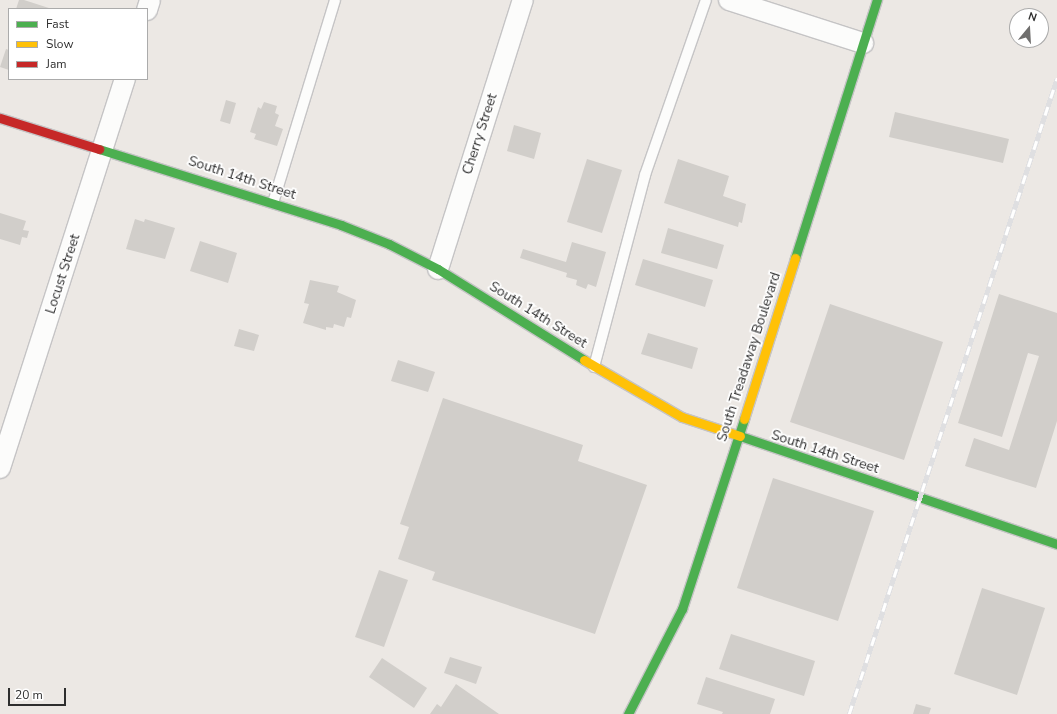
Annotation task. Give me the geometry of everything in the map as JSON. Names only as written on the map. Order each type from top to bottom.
[{"type":"main road","name":"South Treadaway Boulevard","points":[[628,714],[682,609],[698,564],[877,0]]},
{"type":"main road","name":"South 14th Street","points":[[0,118],[103,148],[273,203],[382,242],[438,268],[594,367],[682,417],[738,438],[1057,544]]},
{"type":"street","name":"Cherry Street","points":[[438,268],[523,0]]},
{"type":"street","points":[[728,0],[863,44]]},
{"type":"street","name":"Locust Street","points":[[0,468],[125,80]]},
{"type":"lane","points":[[273,203],[335,0]]},
{"type":"lane","points":[[594,367],[645,175],[706,0]]},
{"type":"building","points":[[19,0],[24,0],[49,8],[16,8]]},
{"type":"building","points":[[6,49],[8,50],[8,70],[0,67]]},
{"type":"building","points":[[226,100],[236,103],[230,124],[220,121]]},
{"type":"building","points":[[264,102],[277,106],[275,113],[279,115],[275,126],[283,129],[277,146],[254,139],[256,134],[250,132],[258,107],[261,109]]},
{"type":"building","points":[[895,112],[1009,139],[1003,163],[889,137]]},
{"type":"building","points":[[514,125],[541,133],[534,159],[507,151]]},
{"type":"building","points":[[587,159],[622,170],[602,233],[567,222]]},
{"type":"building","points":[[678,159],[729,176],[723,196],[746,204],[742,223],[739,222],[738,227],[664,203]]},
{"type":"building","points":[[0,213],[26,221],[23,230],[29,231],[27,238],[22,237],[20,245],[0,239]]},
{"type":"building","points":[[135,219],[144,222],[145,219],[175,228],[165,259],[126,249]]},
{"type":"building","points":[[668,228],[724,245],[717,269],[661,253]]},
{"type":"building","points":[[200,241],[237,253],[228,283],[190,271]]},
{"type":"building","points":[[572,242],[606,252],[596,287],[588,284],[586,289],[576,285],[577,280],[566,277],[567,273],[520,258],[523,249],[566,262]]},
{"type":"building","points":[[643,259],[713,280],[705,307],[635,285]]},
{"type":"building","points":[[310,280],[339,286],[337,292],[356,300],[351,318],[347,317],[344,327],[334,324],[333,328],[326,327],[326,330],[303,323],[309,304],[304,303]]},
{"type":"building","points":[[999,294],[1057,313],[1057,421],[1036,488],[965,466],[974,438],[1009,450],[1039,356],[1028,353],[1002,437],[958,423]]},
{"type":"building","points":[[830,304],[943,342],[904,460],[790,422]]},
{"type":"building","points":[[239,329],[259,335],[254,351],[234,346]]},
{"type":"building","points":[[648,333],[698,348],[692,369],[641,354]]},
{"type":"building","points":[[398,360],[435,372],[428,392],[391,381]]},
{"type":"building","points":[[443,398],[583,445],[578,461],[647,485],[595,634],[432,580],[435,572],[398,559],[409,527],[400,524]]},
{"type":"building","points":[[773,478],[874,511],[838,621],[737,588]]},
{"type":"building","points":[[379,570],[408,580],[384,647],[355,637]]},
{"type":"building","points":[[982,588],[1045,608],[1017,695],[954,674]]},
{"type":"building","points":[[731,634],[815,661],[804,696],[719,669]]},
{"type":"building","points":[[450,657],[482,667],[476,684],[444,673]]},
{"type":"building","points":[[382,658],[427,688],[414,708],[369,677]]},
{"type":"building","points":[[706,677],[775,699],[770,714],[722,714],[723,712],[697,704]]},
{"type":"building","points":[[456,684],[499,714],[430,714],[437,704],[441,707]]},
{"type":"building","points":[[916,704],[931,708],[929,714],[913,714]]},
{"type":"railway","points":[[849,714],[1057,78]]},
{"type":"traffic: fast","points":[[795,258],[877,0]]},
{"type":"traffic: fast","points":[[99,149],[341,225],[389,244],[438,269],[584,360]]},
{"type":"traffic: fast","points":[[628,714],[682,609],[744,419]]},
{"type":"traffic: fast","points":[[740,436],[1057,544]]},
{"type":"traffic: slow","points":[[744,419],[795,258]]},
{"type":"traffic: slow","points":[[584,360],[682,417],[740,436]]},
{"type":"traffic: jam","points":[[0,118],[99,149]]}]
